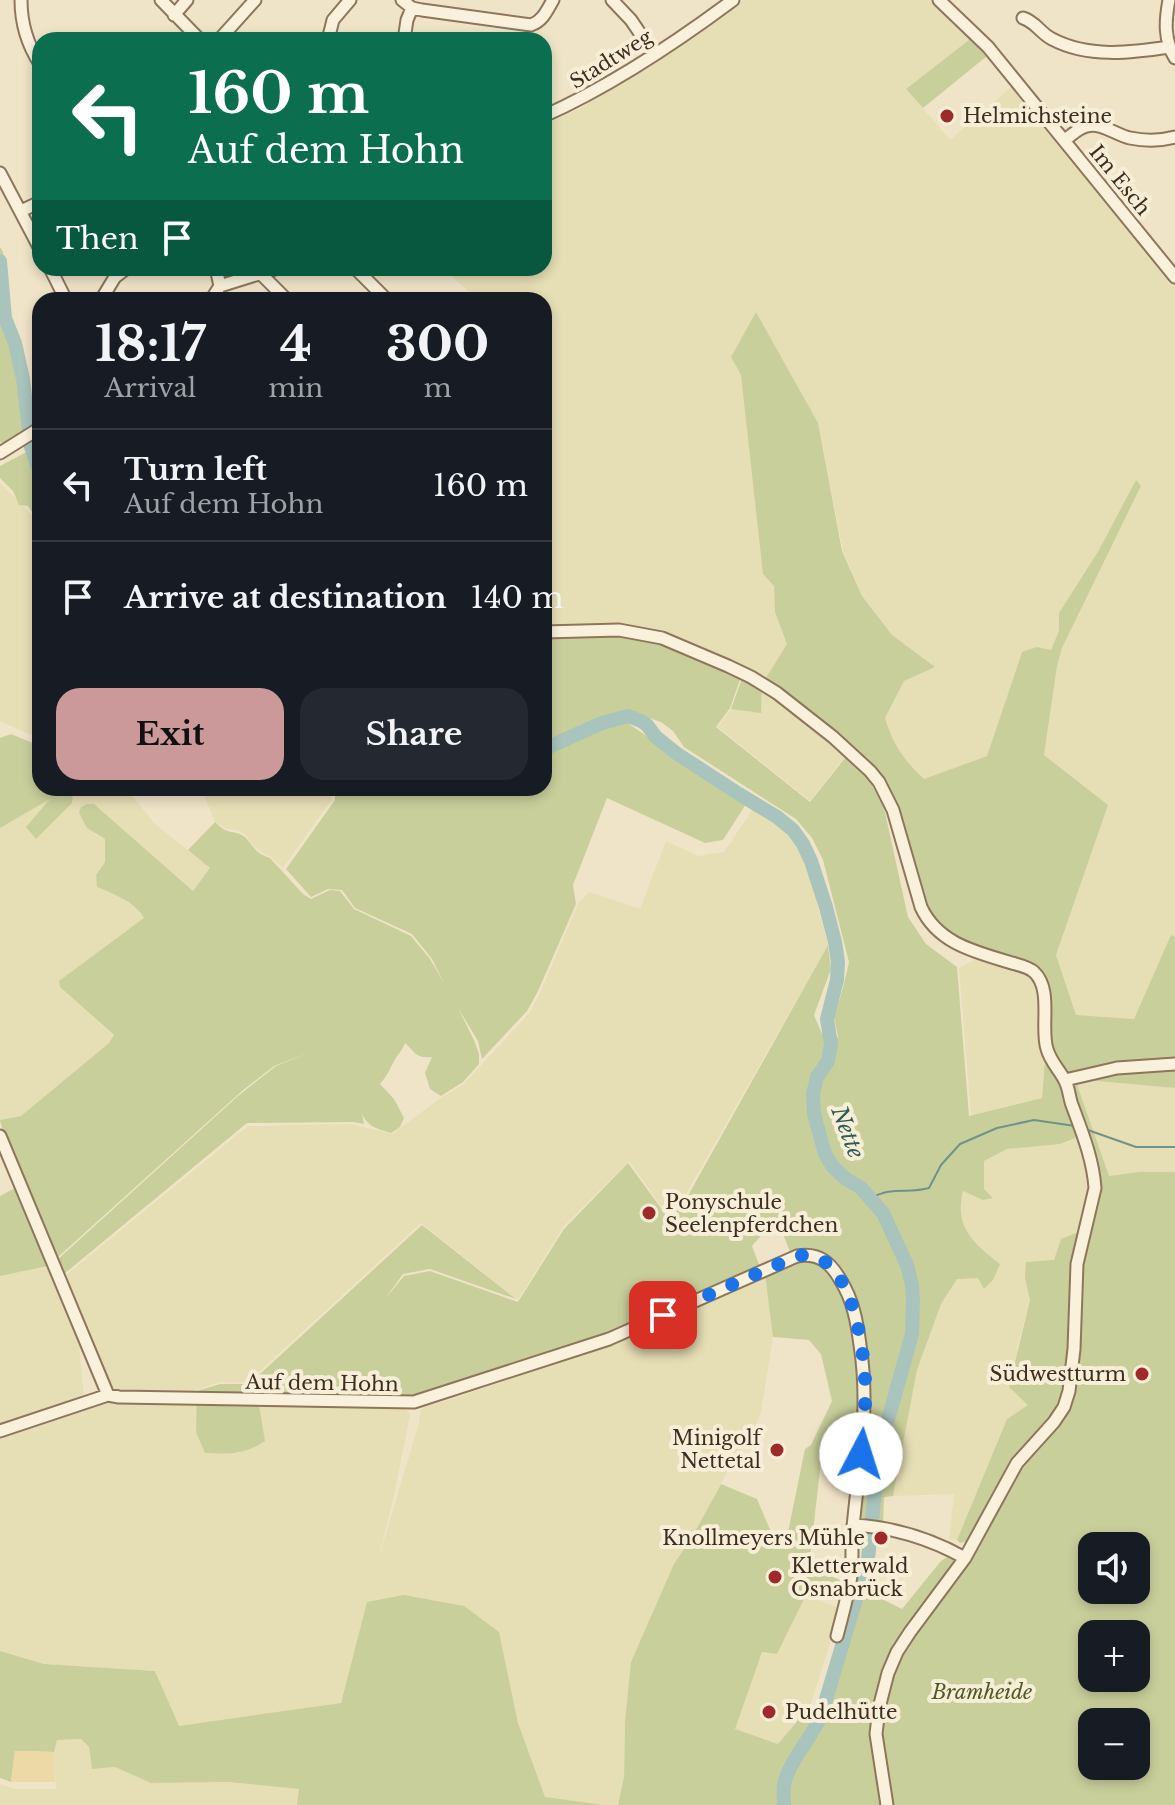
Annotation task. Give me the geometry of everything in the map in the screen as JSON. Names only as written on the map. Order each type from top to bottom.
[{"type":"street","points":[[21,0],[23,25],[32,50]]},
{"type":"street","points":[[161,0],[192,32]]},
{"type":"street","points":[[174,15],[187,0]]},
{"type":"street","points":[[226,32],[255,0]]},
{"type":"street","points":[[330,32],[333,20],[350,0]]},
{"type":"street","points":[[405,32],[407,4],[531,25],[538,23],[553,0]]},
{"type":"street","points":[[612,0],[631,20],[654,54]]},
{"type":"street","name":"Stadtweg","points":[[552,112],[580,100],[733,0]]},
{"type":"street","name":"Im Esch","points":[[939,0],[988,47],[1175,277]]},
{"type":"street","points":[[1023,18],[1033,21],[1048,37],[1086,51],[1172,53],[1165,24],[1169,0]]},
{"type":"street","points":[[1065,140],[1090,125],[1149,141],[1175,137]]},
{"type":"street","points":[[0,173],[32,233]]},
{"type":"street","points":[[21,211],[32,206]]},
{"type":"street","points":[[218,276],[220,286]]},
{"type":"street","points":[[216,292],[220,286],[254,276]]},
{"type":"street","points":[[263,276],[279,292]]},
{"type":"street","points":[[363,276],[379,292]]},
{"type":"street","points":[[0,453],[32,433]]},
{"type":"street","points":[[552,632],[619,630],[676,643],[762,683],[833,737],[870,771],[888,796],[927,919],[945,938],[966,949],[1033,970],[1039,978],[1044,997],[1046,1046],[1053,1064],[1065,1080],[1092,1161],[1095,1188],[1077,1264],[1074,1349],[1064,1407],[1017,1463],[965,1558],[897,1652],[882,1690],[876,1734],[887,1805]]},
{"type":"street","points":[[1065,1080],[1117,1068],[1175,1064]]},
{"type":"street","points":[[0,1136],[108,1395]]},
{"type":"street","name":"Auf dem Hohn","points":[[0,1431],[108,1395],[414,1402],[609,1339],[806,1254],[818,1256],[833,1268],[856,1314],[865,1375],[865,1526]]},
{"type":"street","points":[[837,1636],[865,1526],[911,1536],[965,1558]]},
{"type":"shaded area","points":[[743,0],[932,0],[974,36],[906,89],[950,140],[1017,82],[1175,277],[1175,937],[1171,936],[1134,1019],[1076,1015],[1056,955],[1108,805],[1044,755],[1062,648],[1141,487],[1136,481],[1099,550],[1059,613],[1059,632],[1051,651],[1022,652],[987,756],[924,779],[902,758],[885,718],[904,681],[934,667],[892,635],[862,596],[843,551],[818,423],[756,313],[731,357],[741,375],[774,586],[775,612],[787,644],[849,751],[810,801],[718,727],[731,709],[761,712],[762,683],[631,631],[552,632],[552,292],[469,292],[452,276],[552,276],[552,121],[581,108],[711,25]]},
{"type":"shaded area","points":[[0,483],[32,515],[32,735],[0,721]]},
{"type":"shaded area","points":[[73,796],[131,796],[154,823],[210,868],[193,891],[94,804],[95,834],[105,839],[106,850],[105,862],[96,875],[97,887],[119,896],[141,912],[145,919],[59,982],[60,987],[114,1036],[21,1116],[0,1120],[0,828],[53,797],[72,803]]},
{"type":"shaded area","points":[[204,796],[331,796],[332,799],[283,868],[253,846],[246,835],[215,822]]},
{"type":"shaded area","points":[[753,809],[780,825],[797,843],[807,864],[828,945],[682,1201],[667,1214],[629,1161],[564,1226],[518,1300],[421,1223],[248,1382],[220,1382],[187,1393],[118,1391],[111,1385],[65,1276],[248,1126],[351,1124],[392,1134],[464,1084],[530,1012],[578,904],[589,892],[640,909],[666,841],[698,856],[724,852]]},
{"type":"shaded area","points":[[985,955],[1033,970],[1042,984],[1046,1044],[1042,1098],[971,1116],[959,968]]},
{"type":"shaded area","points":[[1074,1079],[1175,1088],[1175,1172],[1109,1176]]},
{"type":"shaded area","points":[[1083,1135],[1094,1179],[1086,1229],[1054,1260],[1025,1278],[1030,1300],[1017,1348],[1028,1405],[1007,1419],[957,1540],[949,1539],[954,1494],[893,1496],[917,1370],[941,1304],[957,1278],[978,1278],[984,1288],[978,1247],[966,1231],[959,1208],[963,1191],[983,1199],[992,1197],[984,1190],[984,1161],[1007,1149],[1060,1144]]},
{"type":"shaded area","points":[[48,1266],[78,1334],[84,1398],[0,1426],[0,1276]]},
{"type":"shaded area","points":[[766,1274],[773,1337],[761,1412],[753,1433],[729,1468],[674,1564],[625,1722],[624,1777],[618,1805],[545,1797],[518,1723],[499,1632],[367,1602],[341,1703],[179,1727],[155,1671],[44,1664],[0,1651],[0,1436],[98,1402],[197,1403],[196,1432],[259,1405],[405,1407],[410,1415],[378,1560],[424,1407],[611,1342]]},
{"type":"shaded area","points":[[806,1595],[841,1609],[810,1706],[778,1744],[734,1729],[762,1652],[777,1654]]},
{"type":"shaded area","points":[[81,1739],[89,1747],[92,1769],[115,1767],[151,1783],[229,1782],[300,1789],[297,1805],[0,1805],[0,1784],[15,1789],[56,1789],[54,1752],[57,1740]]},
{"type":"green space","points":[[974,36],[992,52],[923,108],[906,89]]},
{"type":"green space","points":[[0,247],[9,317],[24,371],[32,427],[3,443],[0,442]]},
{"type":"green space","name":"Bramheide","points":[[756,312],[818,423],[842,551],[862,596],[892,635],[935,667],[904,681],[885,718],[900,751],[924,779],[987,756],[1022,652],[1037,647],[1051,650],[1059,631],[1059,613],[1099,550],[1136,480],[1141,486],[1062,648],[1044,755],[1108,805],[1056,955],[1076,1015],[1134,1019],[1171,935],[1175,937],[1175,1088],[1075,1079],[1109,1176],[1175,1172],[1175,1805],[618,1805],[624,1777],[631,1662],[674,1564],[721,1484],[757,1499],[771,1532],[787,1537],[805,1449],[811,1445],[832,1401],[821,1354],[809,1340],[773,1337],[765,1274],[794,1262],[781,1229],[766,1230],[752,1246],[760,1267],[610,1333],[417,1397],[259,1405],[265,1441],[243,1451],[205,1453],[196,1432],[197,1391],[220,1384],[249,1384],[422,1225],[516,1299],[430,1269],[403,1274],[385,1299],[404,1276],[430,1271],[518,1302],[564,1229],[628,1163],[666,1215],[685,1201],[828,945],[831,969],[814,1015],[822,1034],[838,1037],[834,1017],[849,962],[823,860],[812,838],[796,819],[684,747],[673,731],[661,722],[627,711],[552,740],[552,638],[630,636],[660,644],[741,677],[730,708],[716,727],[810,802],[845,758],[869,780],[884,808],[908,917],[926,944],[957,967],[969,1116],[1042,1098],[1046,1046],[1039,978],[966,949],[927,919],[879,782],[762,685],[761,713],[731,709],[744,673],[763,683],[787,644],[775,612],[774,586],[763,574],[741,375],[731,357]],"holes":[[[1083,1135],[1095,1188],[1086,1229],[1061,1239],[1054,1260],[1026,1262],[1025,1278],[1030,1300],[1009,1387],[1028,1405],[1007,1419],[957,1540],[965,1542],[973,1535],[956,1563],[950,1555],[941,1561],[902,1609],[862,1589],[824,1718],[817,1727],[821,1716],[810,1706],[778,1744],[735,1729],[762,1652],[777,1654],[806,1595],[804,1583],[846,1589],[847,1583],[809,1567],[822,1452],[858,1443],[860,1403],[871,1404],[860,1509],[866,1523],[883,1524],[884,1497],[893,1496],[917,1370],[941,1304],[957,1279],[978,1278],[984,1289],[993,1280],[1000,1264],[968,1234],[961,1215],[963,1191],[983,1200],[993,1198],[984,1189],[984,1161],[1007,1149],[1060,1144]]]},
{"type":"green space","points":[[32,449],[32,512],[28,506],[19,505],[13,491],[0,478],[0,466]]},
{"type":"green space","points":[[617,721],[626,722],[746,804],[723,840],[705,843],[607,798],[573,885],[576,904],[527,1011],[482,1059],[478,1041],[458,1008],[474,1040],[479,1064],[463,1082],[441,1096],[430,1089],[425,1073],[432,1057],[419,1056],[405,1043],[380,1084],[394,1099],[404,1118],[400,1127],[391,1133],[377,1129],[362,1113],[364,1124],[247,1123],[64,1274],[57,1260],[238,1096],[276,1066],[311,1052],[274,1066],[242,1091],[48,1266],[0,1276],[0,1196],[17,1187],[0,1120],[21,1116],[109,1043],[114,1035],[60,987],[59,981],[144,918],[130,903],[97,887],[96,875],[105,862],[105,839],[87,828],[79,813],[81,807],[94,804],[193,891],[210,868],[188,850],[215,822],[224,829],[240,834],[257,851],[270,858],[311,899],[330,890],[340,891],[354,909],[411,936],[444,983],[432,959],[412,934],[355,908],[342,890],[328,889],[311,897],[286,869],[335,796],[552,796],[552,749]]},
{"type":"green space","points":[[11,734],[32,743],[32,796],[73,796],[72,803],[36,839],[26,827],[50,799],[0,828],[0,738]]},
{"type":"green space","points":[[404,1595],[464,1606],[499,1632],[518,1723],[545,1797],[604,1805],[297,1805],[299,1789],[229,1782],[151,1783],[115,1767],[92,1769],[89,1747],[81,1739],[57,1740],[54,1752],[15,1751],[11,1782],[0,1778],[0,1651],[44,1664],[155,1671],[179,1726],[341,1703],[367,1602]]},
{"type":"sand","points":[[15,1751],[54,1752],[55,1782],[11,1782]]},
{"type":"waterway","name":"Nette","points":[[0,261],[5,318],[15,343],[23,379],[32,450]]},
{"type":"waterway","name":"Nette","points":[[552,745],[602,723],[628,716],[641,721],[676,753],[777,817],[793,830],[803,844],[826,907],[838,962],[837,980],[827,1019],[831,1044],[828,1061],[817,1077],[813,1094],[814,1114],[825,1154],[833,1167],[860,1187],[883,1213],[907,1265],[912,1285],[912,1334],[879,1452],[868,1559],[821,1716],[786,1777],[784,1805]]},
{"type":"waterway","points":[[872,1198],[886,1192],[929,1188],[941,1165],[960,1144],[997,1128],[1034,1120],[1075,1126]]},
{"type":"waterway","points":[[1085,1129],[1136,1147],[1175,1147]]},
{"type":"place","name":"Helmichsteine","points":[[947,116]]},
{"type":"place","name":"Ponyschule Seelenpferdchen","points":[[649,1213]]},
{"type":"place","name":"Südwestturm","points":[[1142,1374]]},
{"type":"place","name":"Minigolf Nettetal","points":[[777,1450]]},
{"type":"place","name":"Knollmeyers Mühle","points":[[881,1538]]},
{"type":"place","name":"Kletterwald Osnabrück","points":[[775,1577]]},
{"type":"place","name":"Pudelhütte","points":[[769,1712]]},
{"type":"route","points":[[663,1315],[797,1256],[818,1256],[826,1261],[844,1285],[856,1314],[865,1375],[866,1409],[861,1454]]}]
